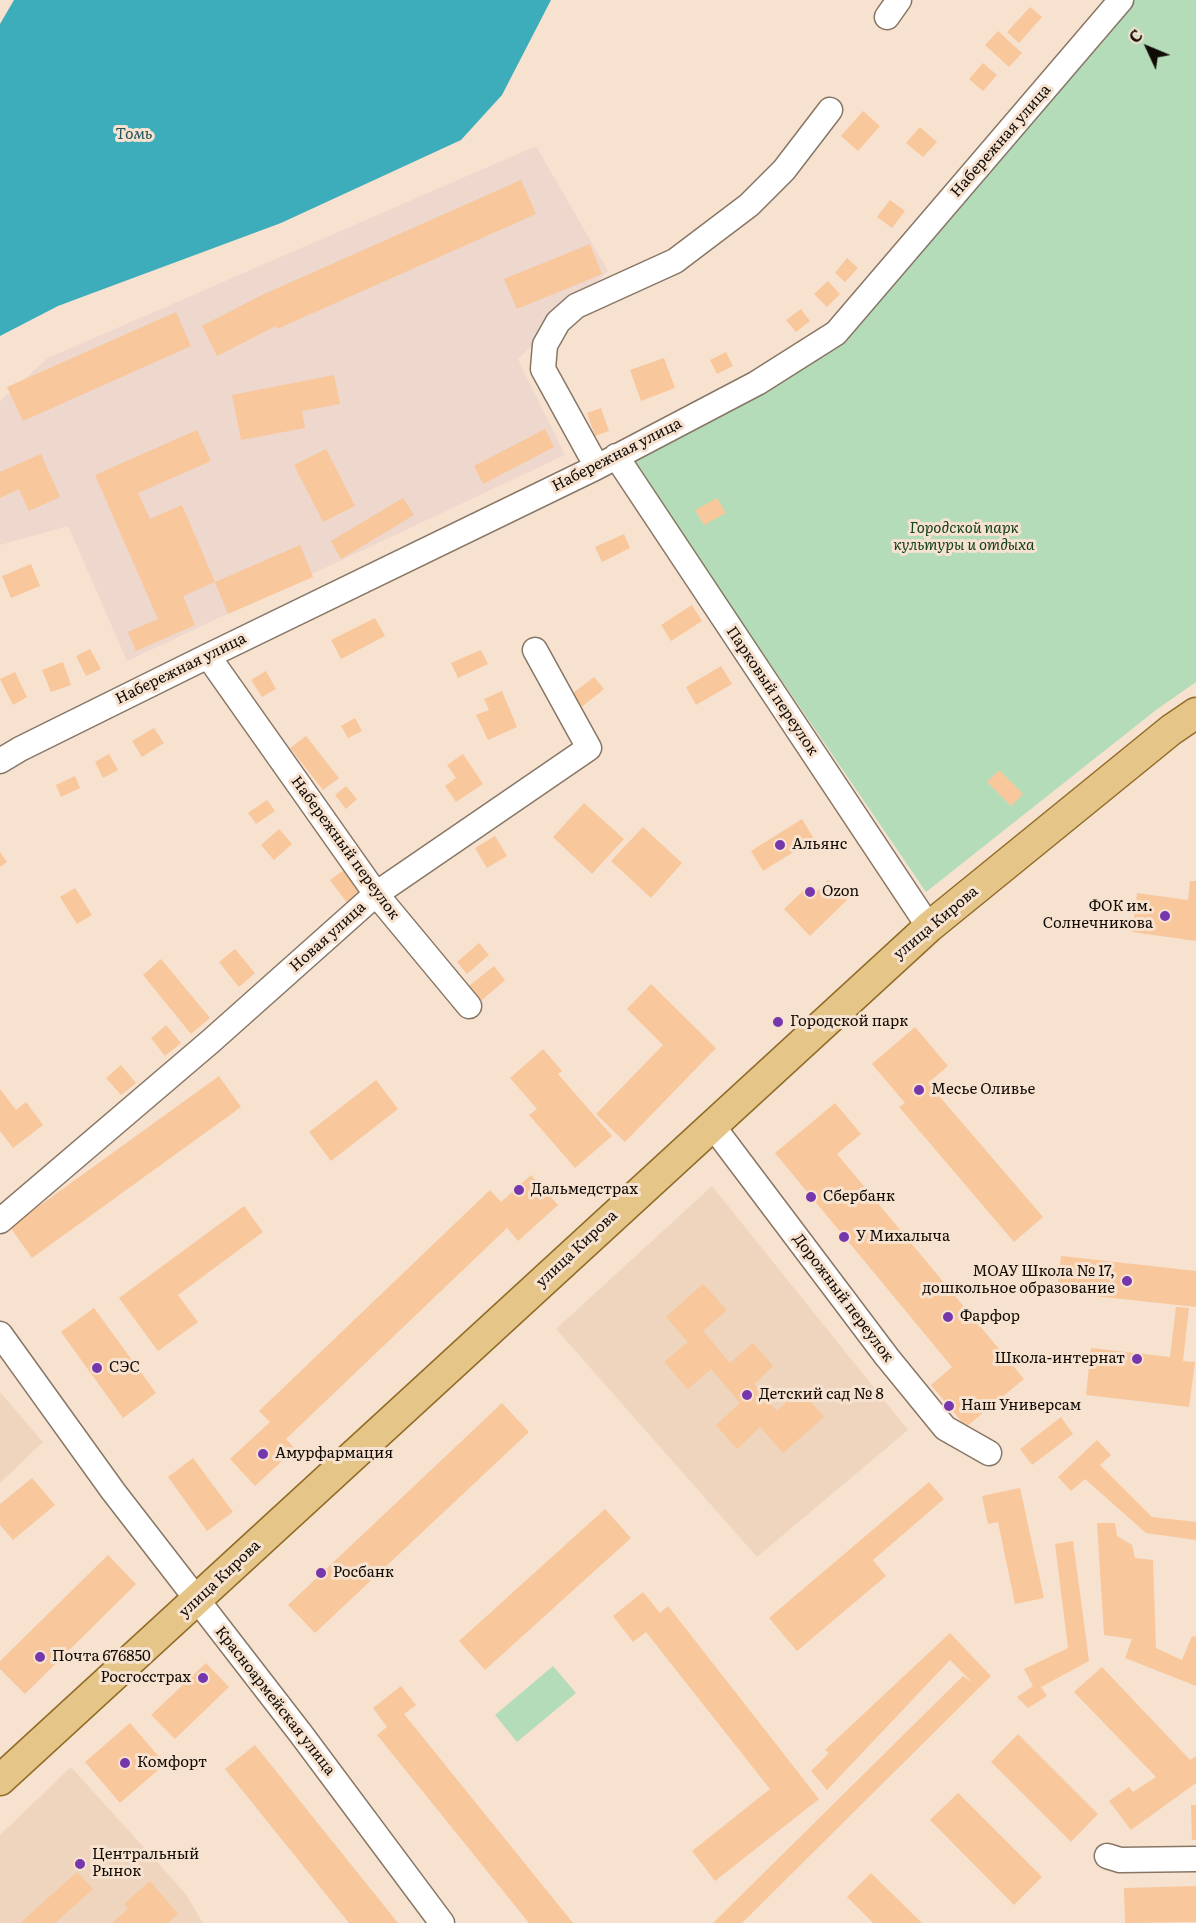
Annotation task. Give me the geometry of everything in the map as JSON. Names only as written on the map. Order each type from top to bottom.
[{"type":"main road","name":"улица Кирова","points":[[0,1780],[928,927],[1171,730],[1196,713]]},
{"type":"street","name":"Набережная улица","points":[[0,761],[207,656],[606,461],[757,383],[836,333],[1111,4]]},
{"type":"street","name":"Парковый переулок","points":[[830,110],[784,170],[749,205],[675,261],[576,306],[558,322],[545,345],[543,369],[928,927]]},
{"type":"street","name":"Новая улица","points":[[0,1221],[211,1041],[376,894],[589,748],[536,650]]},
{"type":"street","name":"Набережный переулок","points":[[207,656],[376,894],[469,1006]]},
{"type":"street","name":"Дорожный переулок","points":[[712,1125],[887,1357],[945,1428],[989,1453]]},
{"type":"street","name":"Красноармейская улица","points":[[0,1334],[113,1491],[301,1734],[442,1923]]},
{"type":"street","points":[[1107,1856],[1120,1860],[1196,1859]]},
{"type":"shaded area","points":[[536,146],[608,271],[518,359],[565,455],[127,661],[68,526],[0,545],[0,401],[48,358]]},
{"type":"shaded area","name":"Детский сад № 8","points":[[712,1186],[908,1430],[757,1557],[556,1329]]},
{"type":"shaded area","points":[[0,1392],[43,1442],[0,1483]]},
{"type":"shaded area","name":"Центральный Рынок","points":[[71,1767],[185,1893],[203,1923],[0,1923],[0,1835]]},
{"type":"green space","name":"Городской парк культуры и отдыха","points":[[1134,0],[1196,0],[1196,682],[1156,710],[926,892],[630,458],[841,342]]},
{"type":"green space","points":[[553,1666],[576,1693],[517,1742],[495,1715]]},
{"type":"water","name":"Томь","points":[[14,0],[551,0],[502,95],[461,140],[281,223],[58,306],[0,336],[0,24]]},
{"type":"building","points":[[1030,7],[1042,17],[1019,43],[1007,32]]},
{"type":"building","points":[[998,31],[1022,53],[1009,67],[985,45]]},
{"type":"building","points":[[983,63],[997,75],[983,91],[969,79]]},
{"type":"building","points":[[863,111],[880,126],[858,151],[841,136]]},
{"type":"building","points":[[920,127],[937,142],[923,157],[906,143]]},
{"type":"building","points":[[521,180],[536,214],[277,329],[276,326],[217,356],[202,326],[262,295]]},
{"type":"building","points":[[890,200],[905,211],[892,228],[877,217]]},
{"type":"building","points":[[590,244],[602,274],[517,309],[504,279]]},
{"type":"building","points":[[847,258],[858,268],[845,282],[835,273]]},
{"type":"building","points":[[828,281],[840,294],[827,307],[814,294]]},
{"type":"building","points":[[801,309],[810,321],[796,332],[786,320]]},
{"type":"building","points":[[176,312],[191,346],[23,421],[7,387]]},
{"type":"building","points":[[726,352],[733,366],[717,374],[710,360]]},
{"type":"building","points":[[664,358],[675,388],[641,401],[630,370]]},
{"type":"building","points":[[334,375],[340,404],[302,411],[305,428],[241,440],[232,395]]},
{"type":"building","points":[[601,408],[609,431],[595,436],[587,413]]},
{"type":"building","points":[[545,429],[554,447],[483,484],[474,466]]},
{"type":"building","points":[[197,430],[211,461],[138,493],[150,519],[182,505],[215,582],[183,596],[195,625],[136,651],[128,632],[158,619],[95,475]]},
{"type":"building","points":[[326,449],[355,506],[323,522],[294,465]]},
{"type":"building","points":[[41,454],[60,497],[29,511],[19,489],[0,498],[0,472]]},
{"type":"building","points":[[403,498],[414,515],[341,559],[331,541]]},
{"type":"building","points":[[717,498],[726,513],[704,525],[695,510]]},
{"type":"building","points":[[624,534],[630,548],[602,562],[595,547]]},
{"type":"building","points":[[300,545],[313,577],[228,614],[215,582]]},
{"type":"building","points":[[31,564],[40,586],[11,598],[2,576]]},
{"type":"building","points":[[692,605],[702,621],[671,641],[661,625]]},
{"type":"building","points":[[375,618],[385,636],[341,659],[331,640]]},
{"type":"building","points":[[90,649],[101,669],[86,676],[76,656]]},
{"type":"building","points":[[481,650],[488,664],[458,678],[451,663]]},
{"type":"building","points":[[63,662],[71,685],[51,692],[42,670]]},
{"type":"building","points":[[721,666],[732,684],[696,705],[686,687]]},
{"type":"building","points":[[266,671],[276,689],[262,697],[251,680]]},
{"type":"building","points":[[15,672],[27,697],[13,705],[0,679]]},
{"type":"building","points":[[594,677],[604,689],[579,709],[569,696]]},
{"type":"building","points":[[502,691],[517,727],[488,740],[476,715],[489,710],[484,699]]},
{"type":"building","points":[[355,718],[362,731],[348,738],[341,726]]},
{"type":"building","points":[[154,728],[164,743],[142,757],[132,741]]},
{"type":"building","points":[[306,736],[339,778],[323,790],[290,748]]},
{"type":"building","points":[[109,754],[118,770],[103,778],[95,762]]},
{"type":"building","points":[[463,754],[483,784],[456,802],[445,786],[456,778],[447,765]]},
{"type":"building","points":[[999,770],[1023,794],[1011,806],[987,782]]},
{"type":"building","points":[[75,776],[80,788],[61,797],[56,785]]},
{"type":"building","points":[[346,786],[357,799],[346,809],[335,795]]},
{"type":"building","points":[[267,800],[275,811],[256,824],[248,813]]},
{"type":"building","points":[[584,803],[624,839],[592,874],[553,837]]},
{"type":"building","points":[[802,819],[814,839],[763,871],[751,851]]},
{"type":"building","points":[[643,827],[682,863],[651,898],[611,861]]},
{"type":"building","points":[[279,829],[292,844],[274,860],[261,845]]},
{"type":"building","points":[[495,836],[507,856],[487,868],[475,848]]},
{"type":"building","points":[[0,852],[7,862],[0,867]]},
{"type":"building","points":[[344,870],[362,894],[348,904],[330,880]]},
{"type":"building","points":[[828,880],[847,900],[810,936],[784,909],[810,884],[817,891]]},
{"type":"building","name":"ФОК им. Солнечникова","points":[[1190,881],[1196,881],[1196,941],[1132,932],[1137,893],[1188,900]]},
{"type":"building","points":[[75,888],[92,915],[77,924],[60,897]]},
{"type":"building","points":[[479,943],[489,955],[467,974],[457,962]]},
{"type":"building","points":[[235,949],[255,973],[239,987],[219,962]]},
{"type":"building","points":[[161,959],[210,1018],[191,1034],[143,975]]},
{"type":"building","points":[[494,966],[505,980],[481,1001],[469,986]]},
{"type":"building","points":[[651,984],[716,1048],[625,1142],[596,1114],[663,1045],[627,1009]]},
{"type":"building","points":[[166,1025],[181,1043],[165,1056],[151,1038]]},
{"type":"building","points":[[915,1027],[948,1066],[928,1083],[1043,1217],[1014,1242],[899,1107],[905,1103],[872,1064]]},
{"type":"building","points":[[543,1049],[562,1071],[558,1074],[612,1136],[575,1168],[529,1115],[537,1109],[510,1078]]},
{"type":"building","points":[[121,1065],[136,1083],[121,1095],[106,1078]]},
{"type":"building","points":[[219,1076],[241,1107],[32,1258],[10,1227]]},
{"type":"building","points":[[376,1080],[398,1109],[331,1161],[309,1132]]},
{"type":"building","points":[[0,1089],[16,1110],[26,1102],[43,1125],[13,1148],[0,1131]]},
{"type":"building","points":[[835,1103],[861,1134],[837,1154],[1024,1379],[966,1427],[931,1385],[952,1367],[775,1153]]},
{"type":"building","points":[[531,1175],[558,1205],[518,1241],[507,1228],[286,1439],[295,1449],[255,1486],[230,1459],[270,1422],[259,1411],[490,1190],[501,1202]]},
{"type":"building","points":[[244,1206],[263,1232],[178,1295],[198,1322],[158,1351],[119,1298]]},
{"type":"building","name":"МОАУ Школа № 17, дошкольное образование","points":[[1061,1256],[1196,1271],[1196,1307],[1057,1292]]},
{"type":"building","points":[[703,1284],[727,1310],[703,1331],[730,1363],[753,1343],[773,1366],[754,1384],[777,1411],[800,1390],[824,1417],[783,1453],[760,1427],[737,1449],[716,1425],[740,1403],[711,1369],[688,1389],[664,1362],[688,1342],[666,1317]]},
{"type":"building","name":"Школа-интернат","points":[[1176,1307],[1189,1308],[1183,1361],[1195,1362],[1189,1407],[1086,1395],[1091,1348],[1170,1357]]},
{"type":"building","points":[[94,1308],[156,1393],[123,1418],[61,1332]]},
{"type":"building","points":[[502,1403],[529,1432],[315,1633],[288,1605]]},
{"type":"building","points":[[1061,1417],[1073,1434],[1032,1465],[1020,1449]]},
{"type":"building","points":[[1097,1440],[1111,1455],[1100,1465],[1152,1517],[1196,1522],[1196,1540],[1146,1533],[1085,1479],[1071,1491],[1058,1477]]},
{"type":"building","points":[[193,1458],[233,1512],[207,1531],[168,1477]]},
{"type":"building","points":[[32,1478],[55,1505],[13,1540],[0,1525],[0,1504]]},
{"type":"building","points":[[929,1482],[944,1499],[873,1560],[886,1576],[797,1651],[769,1618]]},
{"type":"building","points":[[1020,1488],[1044,1598],[1015,1604],[998,1522],[988,1524],[982,1496]]},
{"type":"building","points":[[605,1509],[631,1538],[485,1670],[459,1641]]},
{"type":"building","points":[[1097,1523],[1115,1523],[1117,1536],[1132,1545],[1135,1558],[1153,1560],[1156,1648],[1182,1660],[1192,1636],[1196,1637],[1196,1686],[1125,1658],[1132,1639],[1104,1635]]},
{"type":"building","points":[[1073,1541],[1089,1661],[1041,1687],[1047,1696],[1028,1708],[1017,1697],[1033,1686],[1024,1669],[1068,1648],[1055,1544]]},
{"type":"building","points":[[108,1555],[136,1584],[25,1694],[0,1669],[0,1661]]},
{"type":"building","points":[[643,1592],[660,1613],[668,1606],[819,1799],[715,1881],[692,1851],[770,1789],[646,1632],[633,1642],[613,1616]]},
{"type":"building","points":[[950,1633],[991,1676],[742,1923],[713,1923],[963,1676],[973,1683],[950,1660],[827,1790],[811,1771],[829,1753],[825,1750]]},
{"type":"building","points":[[206,1663],[229,1687],[175,1739],[151,1715]]},
{"type":"building","points":[[1102,1667],[1190,1760],[1196,1756],[1196,1783],[1131,1830],[1109,1801],[1129,1787],[1133,1792],[1156,1777],[1074,1692]]},
{"type":"building","points":[[401,1686],[416,1705],[404,1714],[573,1923],[529,1923],[377,1735],[387,1727],[373,1708]]},
{"type":"building","name":"Комфорт","points":[[130,1723],[165,1764],[120,1803],[85,1762]]},
{"type":"building","points":[[1018,1734],[1098,1814],[1071,1842],[991,1762]]},
{"type":"building","points":[[255,1745],[398,1923],[349,1923],[225,1769]]},
{"type":"building","points":[[958,1793],[1042,1877],[1014,1905],[930,1820]]},
{"type":"building","points":[[1191,1805],[1196,1805],[1196,1840],[1192,1840]]},
{"type":"building","points":[[77,1872],[93,1889],[55,1923],[20,1923]]},
{"type":"building","points":[[871,1873],[922,1923],[873,1923],[847,1897]]},
{"type":"building","points":[[150,1881],[178,1914],[168,1923],[112,1923],[128,1909],[124,1904]]},
{"type":"building","points":[[1196,1886],[1196,1922],[1125,1923],[1124,1888]]},
{"type":"place","name":"Альянс","points":[[780,845]]},
{"type":"place","name":"Ozon","points":[[810,892]]},
{"type":"place","name":"ФОК им. Солнечникова","points":[[1165,916]]},
{"type":"place","name":"Городской парк","points":[[778,1022]]},
{"type":"place","name":"Месье Оливье","points":[[919,1090]]},
{"type":"place","name":"Дальмедстрах","points":[[519,1190]]},
{"type":"place","name":"Сбербанк","points":[[811,1197]]},
{"type":"place","name":"У Михалыча","points":[[844,1237]]},
{"type":"place","name":"МОАУ Школа № 17, дошкольное образование","points":[[1127,1281]]},
{"type":"place","name":"Фарфор","points":[[948,1317]]},
{"type":"place","name":"Школа-интернат","points":[[1137,1359]]},
{"type":"place","name":"СЭС","points":[[97,1368]]},
{"type":"place","name":"Детский сад № 8","points":[[747,1395]]},
{"type":"place","name":"Наш Универсам","points":[[949,1406]]},
{"type":"place","name":"Амурфармация","points":[[263,1454]]},
{"type":"place","name":"Росбанк","points":[[321,1573]]},
{"type":"place","name":"Почта 676850","points":[[40,1657]]},
{"type":"place","name":"Росгосстрах","points":[[203,1678]]},
{"type":"place","name":"Комфорт","points":[[125,1763]]},
{"type":"place","name":"Центральный Рынок","points":[[80,1864]]}]
